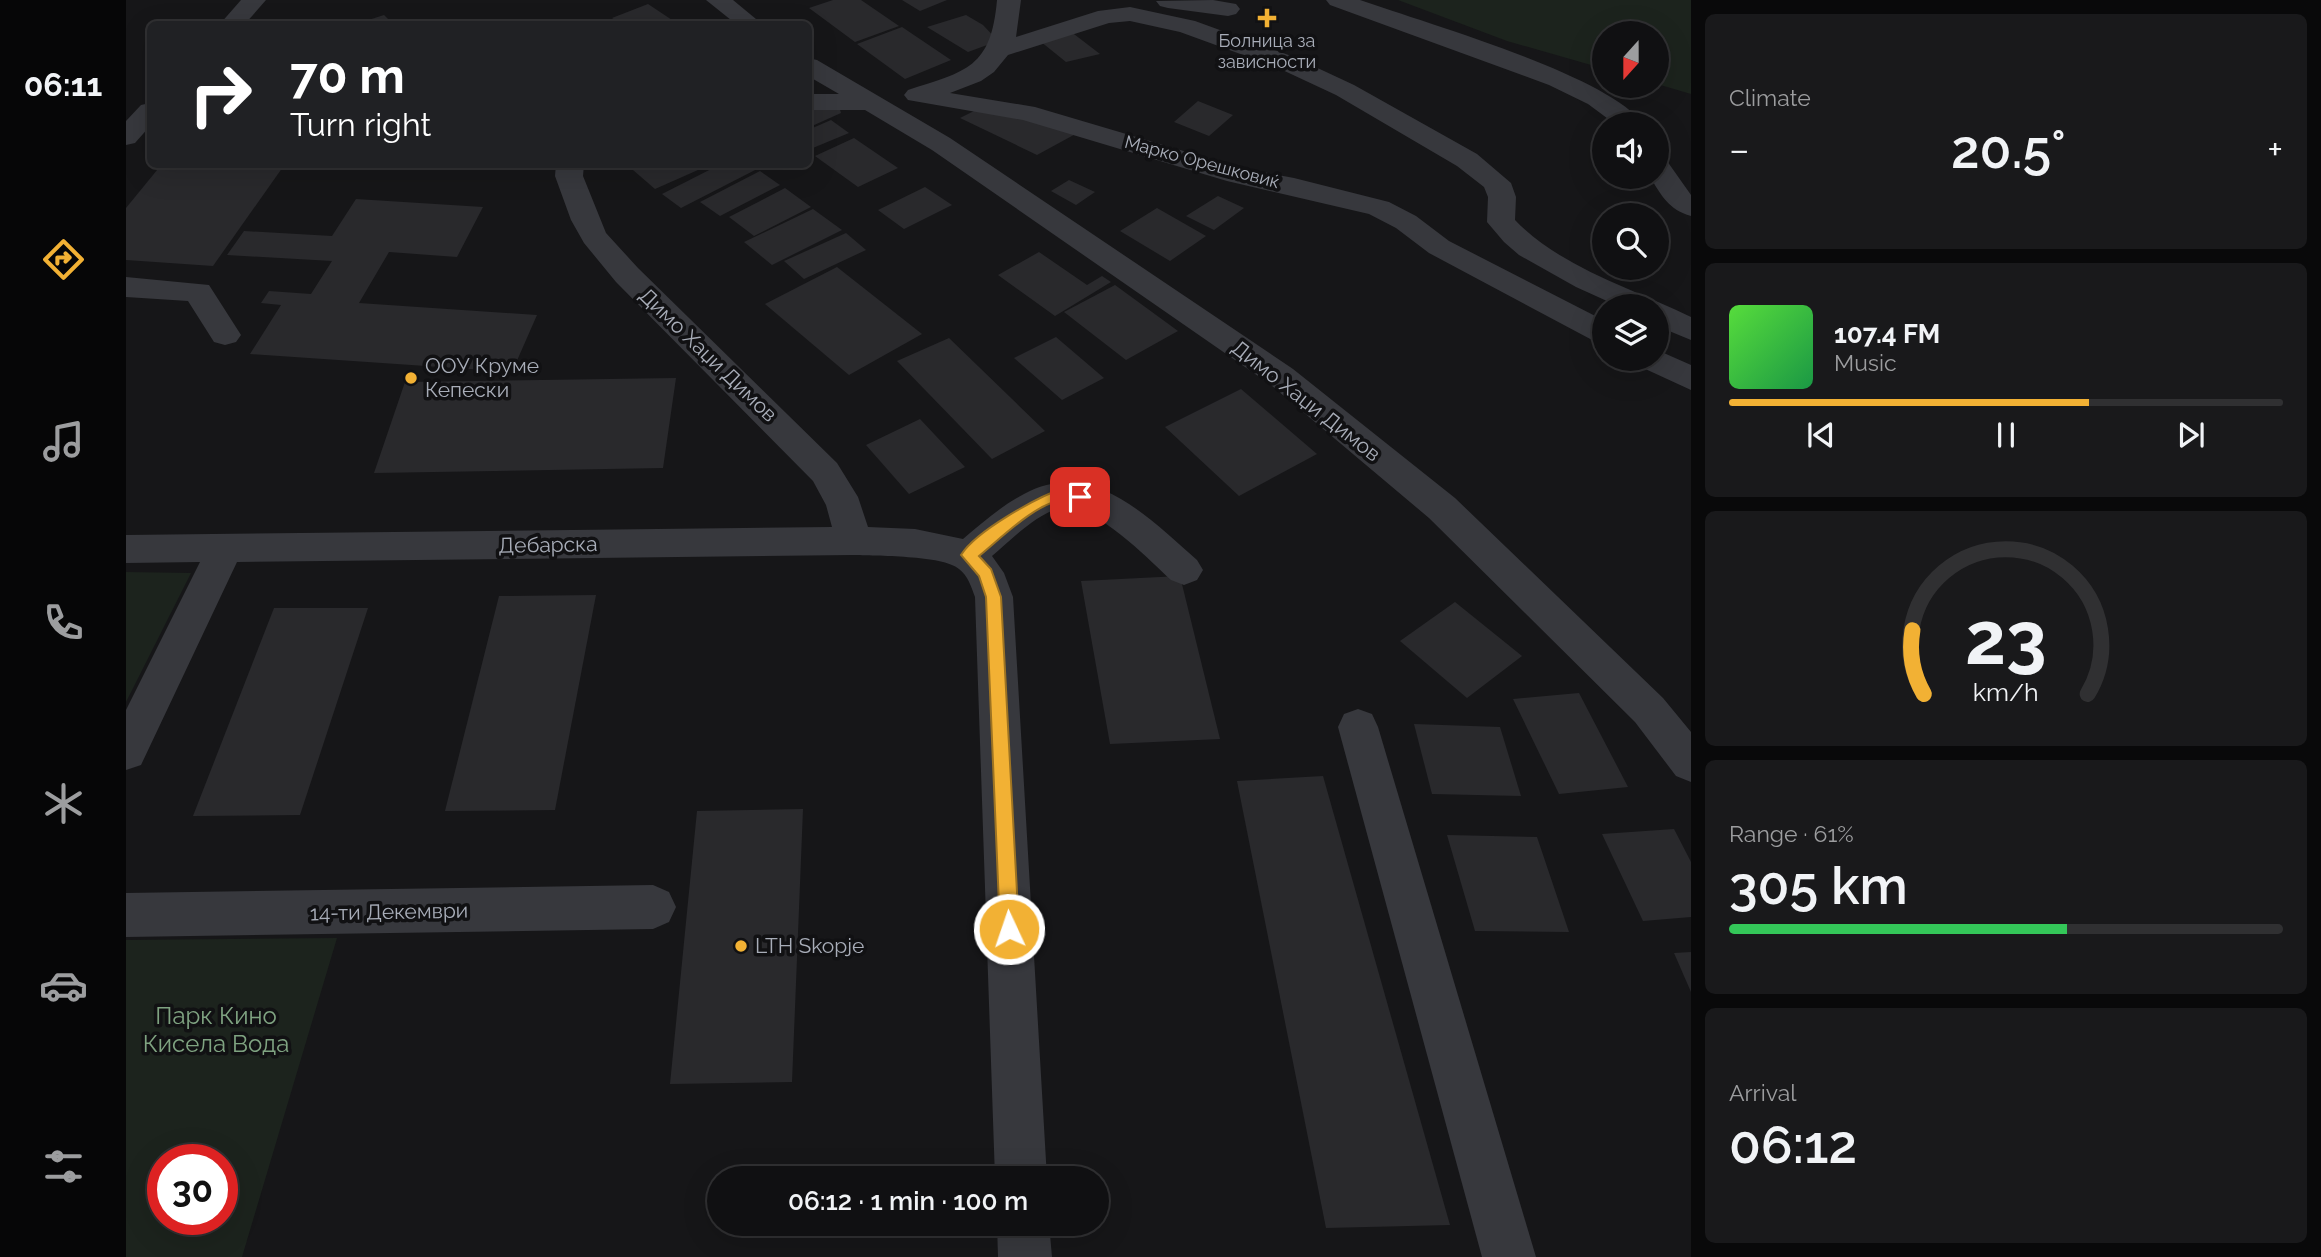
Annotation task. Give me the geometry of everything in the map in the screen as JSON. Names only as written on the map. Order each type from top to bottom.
[{"type":"street","points":[[235,21],[254,0]]},
{"type":"street","points":[[718,0],[746,21]]},
{"type":"street","points":[[812,102],[870,102],[917,95],[970,78],[986,68],[1000,50],[1008,28],[1009,0]]},
{"type":"street","points":[[1162,0],[1187,6],[1228,9]]},
{"type":"street","points":[[1338,0],[1550,77],[1598,99],[1615,112]]},
{"type":"street","points":[[1000,50],[1106,16],[1130,14],[1187,26],[1285,62],[1345,90],[1467,160],[1497,183],[1502,197],[1501,222],[1510,233],[1549,259],[1619,294]]},
{"type":"street","name":"Димо Хаџи Димов","points":[[812,67],[941,144],[1282,377],[1442,508],[1649,710],[1691,762]]},
{"type":"street","name":"Марко Орешковиќ","points":[[917,95],[1026,113],[1237,175],[1294,186],[1379,208],[1406,222],[1439,247],[1592,327]]},
{"type":"street","points":[[126,137],[147,114]]},
{"type":"street","name":"Димо Хаџи Димов","points":[[570,168],[569,176],[594,237],[627,275],[825,472],[841,494],[849,514],[852,541]]},
{"type":"street","points":[[1669,185],[1678,198],[1691,207]]},
{"type":"street","points":[[126,287],[198,292],[225,335]]},
{"type":"street","points":[[1669,319],[1691,330]]},
{"type":"street","points":[[1669,368],[1691,379]]},
{"type":"street","points":[[1020,1166],[994,597],[985,573],[969,555],[1022,513],[1044,500],[1064,494],[1096,501],[1123,518],[1184,570]]},
{"type":"street","name":"Дебарска","points":[[126,549],[852,541],[915,543],[969,555]]},
{"type":"street","points":[[126,752],[225,549]]},
{"type":"street","points":[[1358,727],[1509,1257]]},
{"type":"street","name":"14-ти Декември","points":[[126,915],[653,907]]},
{"type":"street","points":[[1024,1236],[1025,1257]]},
{"type":"green space","points":[[1398,0],[1691,0],[1691,94],[1670,88],[1670,21],[1592,21],[1592,65],[1507,41]]},
{"type":"green space","points":[[126,572],[191,573],[126,702]]},
{"type":"green space","name":"Парк Кино Кисела Вода","points":[[337,938],[242,1257],[126,1257],[126,940]]},
{"type":"building","points":[[833,0],[861,0],[899,26],[855,42],[809,8]]},
{"type":"building","points":[[902,0],[947,0],[920,11]]},
{"type":"building","points":[[648,4],[674,21],[616,21],[612,18]]},
{"type":"building","points":[[384,15],[390,21],[365,21]]},
{"type":"building","points":[[966,15],[983,25],[998,41],[968,52],[927,27]]},
{"type":"building","points":[[902,27],[951,60],[905,79],[857,44]]},
{"type":"building","points":[[1070,31],[1100,54],[1066,62],[1040,41]]},
{"type":"building","points":[[1198,101],[1233,115],[1209,136],[1174,122]]},
{"type":"building","points":[[839,106],[841,113],[812,126],[812,107]]},
{"type":"building","points":[[980,108],[1081,131],[1037,155],[960,118]]},
{"type":"building","points":[[831,120],[849,133],[812,148],[812,128]]},
{"type":"building","points":[[854,138],[898,168],[858,187],[815,156]]},
{"type":"building","points":[[159,168],[282,168],[213,266],[126,260],[126,208]]},
{"type":"building","points":[[637,168],[702,168],[655,189],[633,170]]},
{"type":"building","points":[[713,168],[759,168],[681,208],[662,194]]},
{"type":"building","points":[[760,171],[780,185],[720,216],[700,202]]},
{"type":"building","points":[[1069,180],[1095,192],[1076,205],[1051,191]]},
{"type":"building","points":[[925,187],[952,205],[904,229],[878,210]]},
{"type":"building","points":[[785,188],[811,207],[754,236],[729,217]]},
{"type":"building","points":[[1218,196],[1244,208],[1214,230],[1186,216]]},
{"type":"building","points":[[356,199],[483,207],[457,257],[389,252],[359,303],[537,315],[512,372],[250,354],[281,305],[261,303],[269,291],[311,294],[332,261],[227,255],[244,231],[332,236]]},
{"type":"building","points":[[1157,208],[1206,236],[1170,261],[1120,231]]},
{"type":"building","points":[[813,209],[842,230],[772,265],[744,242]]},
{"type":"building","points":[[846,233],[866,250],[804,279],[784,261]]},
{"type":"building","points":[[1039,252],[1087,285],[1102,276],[1111,282],[1055,316],[998,275]]},
{"type":"building","points":[[837,267],[922,334],[849,375],[765,304]]},
{"type":"building","points":[[1115,285],[1178,331],[1126,360],[1064,312]]},
{"type":"building","points":[[1056,337],[1104,378],[1062,400],[1014,358]]},
{"type":"building","points":[[949,338],[1045,431],[992,459],[897,361]]},
{"type":"building","points":[[676,378],[663,468],[374,473],[405,382]]},
{"type":"building","points":[[1241,389],[1317,454],[1239,496],[1165,427]]},
{"type":"building","points":[[920,419],[965,467],[909,494],[866,445]]},
{"type":"building","points":[[1180,576],[1220,739],[1110,744],[1081,581]]},
{"type":"building","points":[[596,595],[555,810],[445,811],[499,596]]},
{"type":"building","points":[[1455,602],[1522,656],[1467,698],[1400,641]]},
{"type":"building","points":[[274,608],[368,608],[300,815],[193,816]]},
{"type":"building","points":[[1579,693],[1628,787],[1559,794],[1513,699]]},
{"type":"building","points":[[1414,724],[1500,727],[1521,796],[1432,794]]},
{"type":"building","points":[[1323,776],[1450,1225],[1326,1228],[1237,781]]},
{"type":"building","name":"LTH Skopje","points":[[803,809],[792,1082],[670,1084],[697,811]]},
{"type":"building","points":[[1674,829],[1691,862],[1691,917],[1643,921],[1602,834]]},
{"type":"building","points":[[1447,835],[1537,837],[1569,932],[1475,931]]},
{"type":"building","points":[[1691,952],[1691,992],[1674,953]]},
{"type":"place","name":"Болница за зависности","points":[[1267,18]]},
{"type":"place","name":"ООУ Круме Кепески","points":[[411,378]]},
{"type":"place","name":"LTH Skopje","points":[[741,946]]},
{"type":"route","points":[[1009,929],[994,597],[985,573],[969,555],[1022,513],[1044,500],[1064,494],[1080,497]]}]
